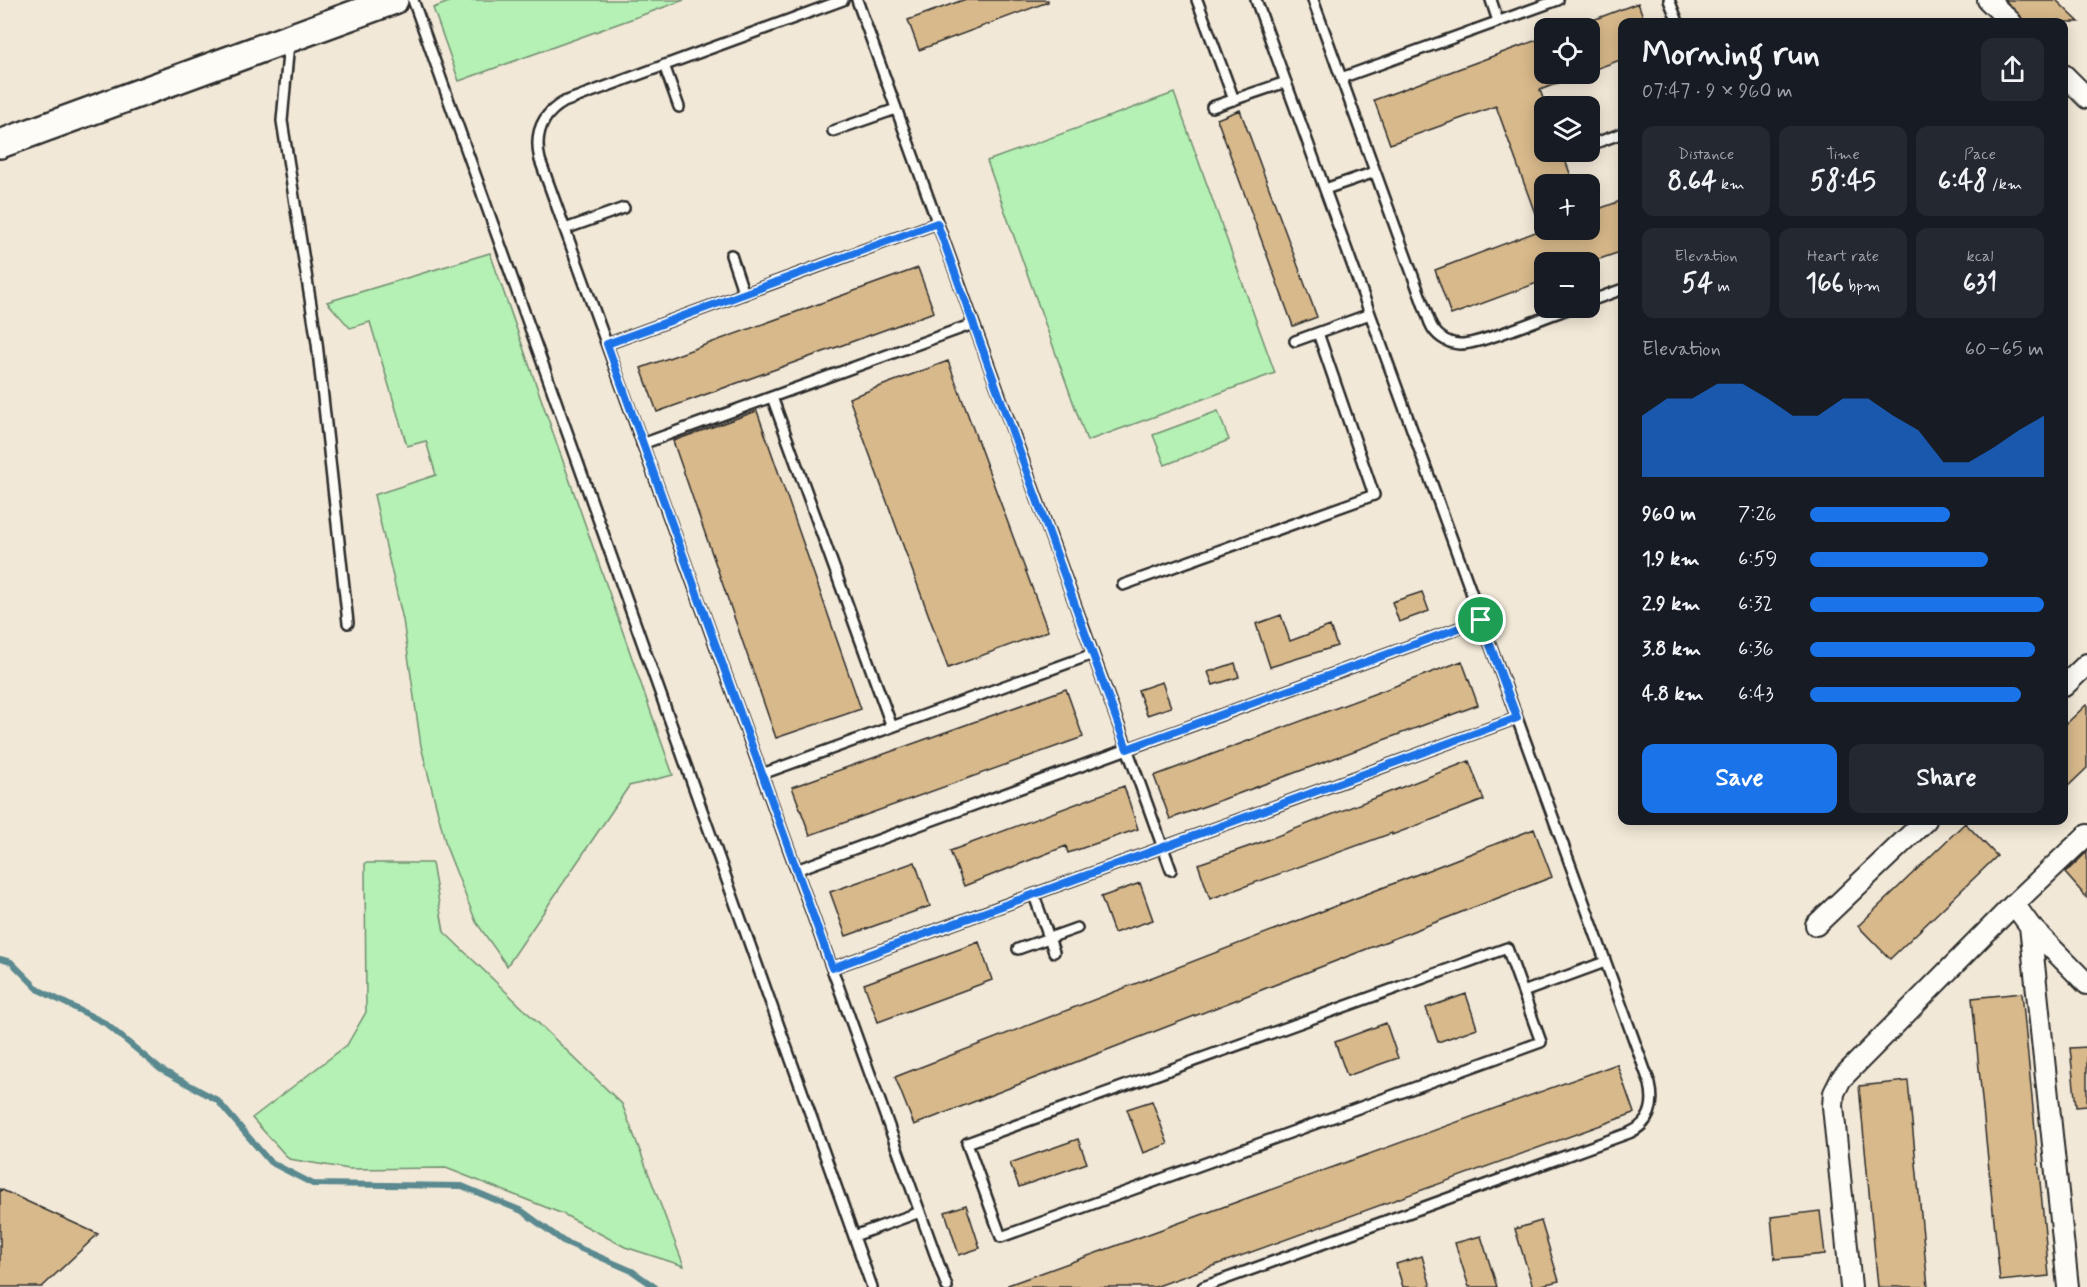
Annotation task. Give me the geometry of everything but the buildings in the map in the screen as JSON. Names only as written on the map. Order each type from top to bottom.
[{"type":"main road","points":[[0,144],[394,0]]},
{"type":"street","points":[[1988,0],[2007,18]]},
{"type":"street","points":[[2068,79],[2087,98]]},
{"type":"street","points":[[2068,682],[2087,664]]},
{"type":"street","points":[[1816,925],[1921,825]]},
{"type":"street","points":[[1851,1287],[1833,1106],[1834,1093],[1841,1079],[2014,904],[2087,835]]},
{"type":"street","points":[[2014,904],[2030,926],[2087,984]]},
{"type":"street","points":[[2030,926],[2068,1287]]},
{"type":"lane","points":[[413,0],[873,1287]]},
{"type":"lane","points":[[843,0],[564,102],[548,112],[543,119],[538,136],[538,152],[947,1287]]},
{"type":"lane","points":[[857,0],[1171,870]]},
{"type":"lane","points":[[1197,0],[1234,100]]},
{"type":"lane","points":[[1203,1287],[1618,1137],[1641,1126],[1652,1107],[1652,1092],[1256,0]]},
{"type":"lane","points":[[1312,0],[1430,323],[1441,338],[1459,344],[1472,343],[1543,318]]},
{"type":"lane","points":[[1491,0],[1498,21]]},
{"type":"lane","points":[[1341,78],[1558,0]]},
{"type":"lane","points":[[1669,0],[1676,18]]},
{"type":"lane","points":[[290,39],[282,121],[317,342],[348,623]]},
{"type":"lane","points":[[664,65],[679,107]]},
{"type":"lane","points":[[1212,107],[1286,82]]},
{"type":"lane","points":[[833,131],[896,109]]},
{"type":"lane","points":[[1600,141],[1618,135]]},
{"type":"lane","points":[[1325,189],[1375,172]]},
{"type":"lane","points":[[565,229],[624,208]]},
{"type":"lane","points":[[607,344],[937,223]]},
{"type":"lane","points":[[731,255],[744,294]]},
{"type":"lane","points":[[1600,297],[1618,291]]},
{"type":"lane","points":[[1295,341],[1370,314]]},
{"type":"lane","points":[[642,444],[973,324]]},
{"type":"lane","points":[[1123,585],[1374,495],[1318,333]]},
{"type":"lane","points":[[772,397],[892,727]]},
{"type":"lane","points":[[796,870],[1481,620]]},
{"type":"lane","points":[[762,774],[1093,654]]},
{"type":"lane","points":[[832,968],[1517,718]]},
{"type":"lane","points":[[1034,895],[1054,952]]},
{"type":"lane","points":[[1018,949],[1077,928]]},
{"type":"lane","points":[[1507,948],[1523,992],[1541,1042],[1001,1237],[967,1143],[1507,948]]},
{"type":"lane","points":[[1523,992],[1605,962]]},
{"type":"lane","points":[[854,1236],[920,1212]]},
{"type":"green space","points":[[454,0],[684,0],[459,81],[433,8]]},
{"type":"green space","points":[[1174,93],[1275,373],[1087,441],[987,161]]},
{"type":"green space","points":[[490,253],[673,775],[629,786],[507,966],[476,922],[447,849],[421,746],[403,620],[374,495],[436,475],[426,441],[407,446],[370,322],[350,328],[327,302]]},
{"type":"green space","points":[[1218,411],[1229,440],[1165,465],[1153,435]]},
{"type":"green space","points":[[365,863],[432,863],[444,932],[622,1104],[684,1266],[625,1247],[563,1214],[446,1168],[349,1169],[289,1159],[252,1118],[347,1045],[366,1012]]},
{"type":"waterway","points":[[0,959],[11,962],[39,990],[105,1023],[160,1069],[217,1100],[270,1162],[313,1184],[462,1186],[522,1211],[563,1241],[632,1271],[655,1287]]},
{"type":"route","points":[[937,223],[1127,749],[1481,620],[1517,718],[832,968],[607,344],[937,223]]}]
